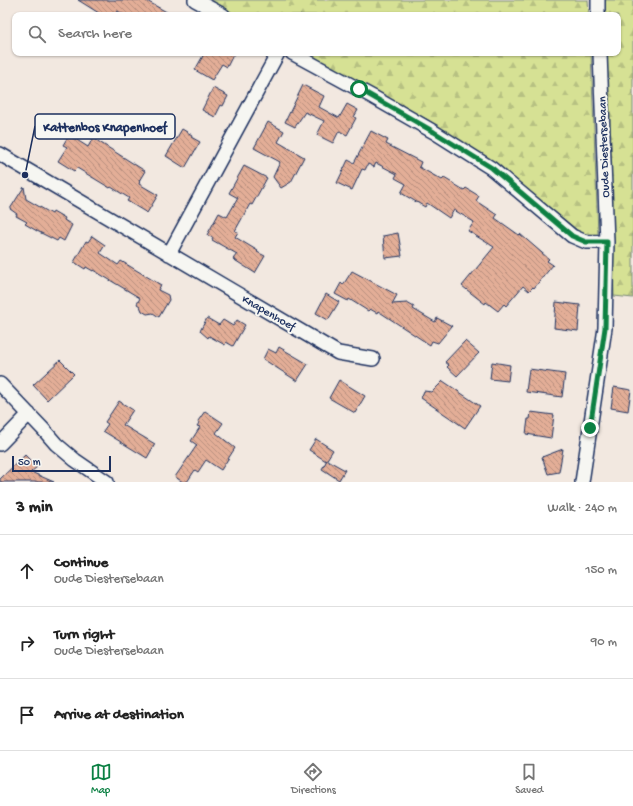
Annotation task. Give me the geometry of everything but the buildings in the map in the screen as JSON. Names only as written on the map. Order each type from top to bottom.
[{"type":"street","points":[[196,0],[218,12]]},
{"type":"street","points":[[598,0],[598,12]]},
{"type":"street","points":[[169,254],[276,56]]},
{"type":"street","points":[[298,56],[434,132],[492,168],[572,236],[586,242],[607,242]]},
{"type":"street","name":"Oude Diestersebaan","points":[[582,482],[605,328],[607,242],[600,56]]},
{"type":"street","name":"Knapenhoef","points":[[0,154],[338,353],[373,359]]},
{"type":"street","points":[[0,384],[56,444],[107,482]]},
{"type":"street","points":[[0,444],[29,414]]},
{"type":"green space","points":[[210,0],[588,0],[589,12],[232,12]]},
{"type":"green space","points":[[605,0],[633,0],[633,298],[614,296],[607,56],[621,56],[621,12],[605,12]]},
{"type":"green space","points":[[311,56],[591,56],[598,234],[582,234],[493,161],[428,120]]},
{"type":"place","name":"Kattenbos Knapenhoef","points":[[25,175]]},
{"type":"route","points":[[359,89],[434,132],[492,168],[572,236],[586,242],[607,242],[605,328],[590,428]]}]
